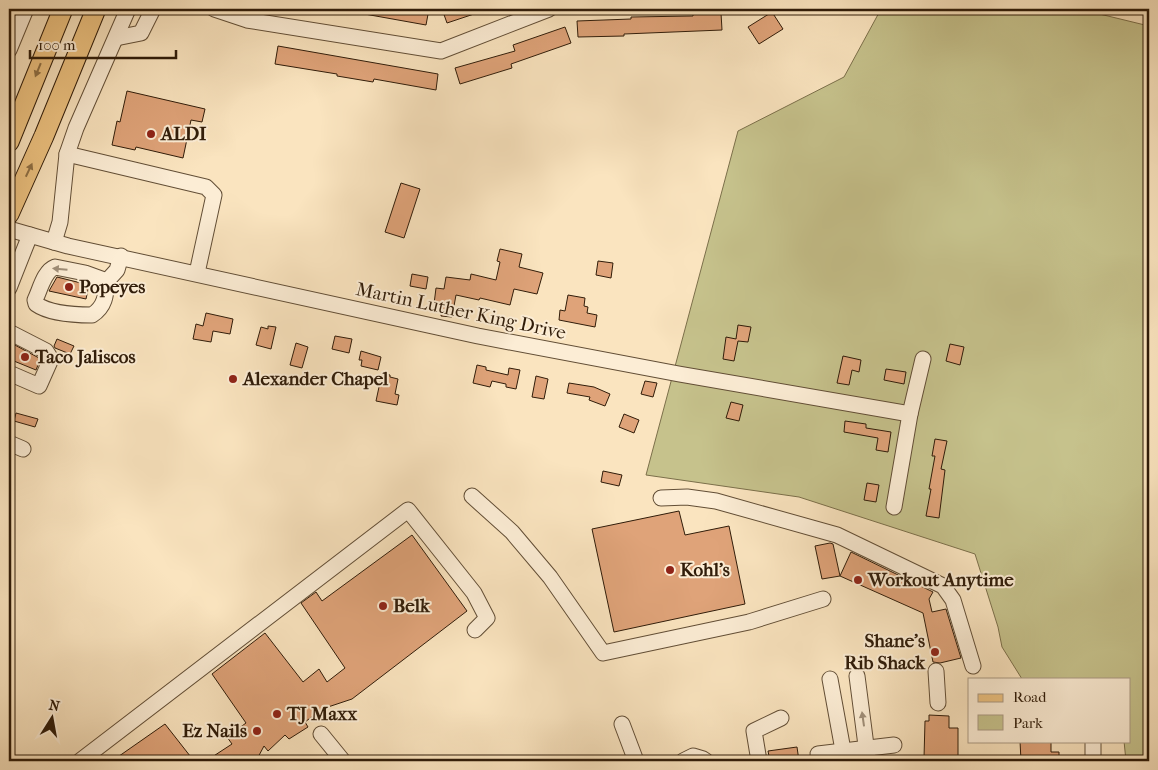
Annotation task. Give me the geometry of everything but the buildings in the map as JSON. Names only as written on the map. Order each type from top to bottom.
[{"type":"main road","points":[[9,142],[63,9]]},
{"type":"main road","points":[[9,214],[44,136],[96,9]]},
{"type":"street","points":[[9,50],[26,9]]},
{"type":"street","points":[[54,242],[60,222],[67,154],[76,128],[128,9]]},
{"type":"street","points":[[116,38],[141,33],[153,9]]},
{"type":"street","points":[[214,9],[247,20],[441,51],[550,9]]},
{"type":"street","points":[[67,154],[206,188],[210,191],[214,195],[197,273]]},
{"type":"street","name":"Martin Luther King Drive","points":[[9,229],[54,242],[478,336],[679,374],[910,414]]},
{"type":"street","points":[[9,288],[30,235]]},
{"type":"street","points":[[107,280],[85,273],[55,267],[51,268],[35,300],[36,304],[52,311],[92,315],[102,306],[106,295],[107,280],[117,270],[121,256]]},
{"type":"street","points":[[9,332],[46,351],[51,360],[39,386],[9,373]]},
{"type":"street","points":[[894,507],[910,414],[923,360]]},
{"type":"street","points":[[9,444],[23,449]]},
{"type":"street","points":[[472,496],[512,532],[531,554],[550,577],[602,653],[749,622],[823,600]]},
{"type":"street","points":[[662,498],[687,497],[716,501],[837,535],[943,586],[953,600],[973,666]]},
{"type":"street","points":[[80,761],[408,510],[474,593],[487,618],[475,630]]},
{"type":"street","points":[[936,671],[938,703]]},
{"type":"street","points":[[857,676],[867,755]]},
{"type":"street","points":[[830,679],[844,756]]},
{"type":"street","points":[[759,761],[754,730],[781,718]]},
{"type":"street","points":[[622,724],[636,761]]},
{"type":"street","points":[[321,734],[342,761]]},
{"type":"street","points":[[1093,742],[1093,761]]},
{"type":"street","points":[[818,754],[867,755],[894,745]]},
{"type":"street","points":[[683,761],[693,756],[706,761]]},
{"type":"green space","points":[[881,9],[1079,9],[1149,26],[1149,761],[1126,761],[1124,742],[1130,742],[1130,678],[1021,678],[1002,647],[998,627],[975,554],[799,497],[646,475],[738,131],[844,77]]},
{"type":"place","name":"ALDI","points":[[151,134]]},
{"type":"place","name":"Popeyes","points":[[69,287]]},
{"type":"place","name":"Taco Jaliscos","points":[[25,357]]},
{"type":"place","name":"Alexander Chapel","points":[[233,379]]},
{"type":"place","name":"Kohl's","points":[[670,570]]},
{"type":"place","name":"Workout Anytime","points":[[858,580]]},
{"type":"place","name":"Belk","points":[[383,606]]},
{"type":"place","name":"Shane's Rib Shack","points":[[935,652]]},
{"type":"place","name":"TJ Maxx","points":[[277,714]]},
{"type":"place","name":"Ez Nails","points":[[257,731]]}]
